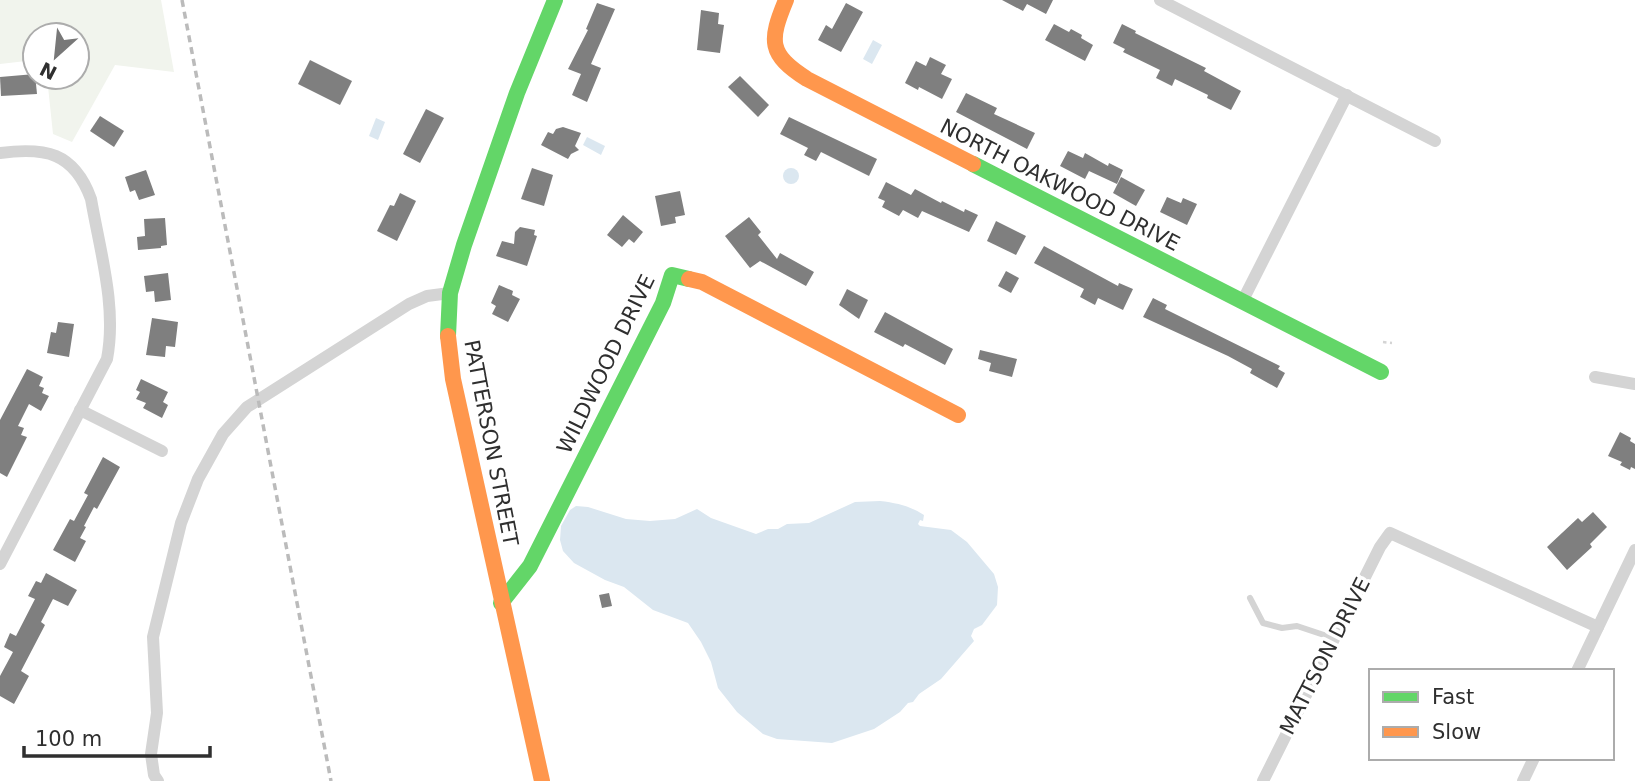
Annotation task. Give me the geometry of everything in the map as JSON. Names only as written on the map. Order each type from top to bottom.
[{"type":"street","name":"PATTERSON STREET","points":[[541,781],[451,367],[448,334],[450,293],[464,245],[517,93],[555,0]]},
{"type":"street","name":"NORTH OAKWOOD DRIVE","points":[[786,0],[774,29],[773,40],[777,54],[787,67],[1381,372]]},
{"type":"street","points":[[1160,0],[1435,141]]},
{"type":"street","points":[[1242,302],[1347,95]]},
{"type":"street","points":[[0,153],[24,150],[42,151],[58,156],[73,166],[85,182],[91,199],[110,315],[111,337],[107,359],[0,564]]},
{"type":"street","name":"WILDWOOD DRIVE","points":[[502,603],[530,566],[663,303],[672,275],[702,282],[958,415]]},
{"type":"street","points":[[158,781],[151,765],[157,713],[153,637],[185,511],[198,479],[223,434],[247,407],[409,304],[427,296],[450,293]]},
{"type":"street","points":[[1595,377],[1635,384]]},
{"type":"street","points":[[80,410],[162,452]]},
{"type":"street","name":"MATTSON DRIVE","points":[[1263,781],[1333,638],[1380,547],[1390,533],[1598,627]]},
{"type":"street","points":[[1578,669],[1635,550]]},
{"type":"street","points":[[1523,781],[1533,760]]},
{"type":"lane","points":[[1250,598],[1263,623],[1282,628],[1297,626],[1333,638]]},
{"type":"path","points":[[1383,342],[1392,343]]},
{"type":"shaded area","points":[[0,0],[161,0],[174,72],[115,65],[72,142],[53,134],[48,91],[91,91],[91,21],[21,21],[21,62],[0,64]]},
{"type":"shaded area","points":[[873,40],[882,45],[872,64],[863,59]]},
{"type":"shaded area","points":[[376,118],[385,122],[378,140],[369,136]]},
{"type":"shaded area","points":[[587,137],[605,146],[601,155],[583,145]]},
{"type":"shaded area","points":[[788,168],[794,168],[799,176],[797,182],[788,184],[783,179],[783,173]]},
{"type":"shaded area","points":[[880,501],[914,509],[924,515],[923,521],[920,520],[918,524],[920,526],[951,530],[967,542],[994,574],[998,587],[997,605],[982,625],[974,629],[971,636],[974,641],[941,679],[874,729],[832,743],[777,739],[763,734],[737,712],[718,688],[711,662],[688,623],[653,610],[624,587],[574,563],[563,551],[560,540],[561,526],[570,510],[576,506],[626,519],[650,521],[675,519],[697,509],[711,518],[756,534],[787,524],[809,523],[855,502]]},
{"type":"building","points":[[1002,0],[1053,0],[1046,14],[1027,4],[1023,11]]},
{"type":"building","points":[[597,3],[615,9],[591,64],[601,68],[587,102],[572,95],[581,74],[568,69],[588,30],[586,29]]},
{"type":"building","points":[[846,3],[863,12],[841,52],[818,40],[826,25],[832,29]]},
{"type":"building","points":[[701,10],[719,13],[718,24],[724,25],[720,53],[697,50]]},
{"type":"building","points":[[1054,24],[1069,32],[1071,29],[1093,45],[1085,61],[1045,40]]},
{"type":"building","points":[[1122,24],[1206,68],[1204,71],[1241,91],[1231,110],[1175,79],[1172,86],[1156,78],[1160,70],[1123,52],[1125,49],[1113,43]]},
{"type":"building","points":[[930,57],[946,65],[941,74],[952,79],[942,99],[905,83],[916,61],[926,66]]},
{"type":"building","points":[[310,60],[352,81],[340,105],[298,84]]},
{"type":"building","points":[[21,75],[21,91],[37,91],[37,94],[1,96],[0,77]]},
{"type":"building","points":[[740,76],[769,105],[758,117],[728,87]]},
{"type":"building","points":[[966,93],[997,108],[994,114],[1035,133],[1027,149],[956,112]]},
{"type":"building","points":[[426,109],[444,118],[420,163],[403,154]]},
{"type":"building","points":[[100,116],[124,131],[114,147],[90,131]]},
{"type":"building","points":[[789,117],[877,159],[869,176],[821,152],[816,161],[804,155],[808,148],[780,134]]},
{"type":"building","points":[[563,127],[581,133],[575,146],[579,150],[568,159],[541,145],[548,132],[553,134],[556,129]]},
{"type":"building","points":[[1068,151],[1083,158],[1085,153],[1108,166],[1109,163],[1123,170],[1117,184],[1089,171],[1085,179],[1060,166]]},
{"type":"building","points":[[532,168],[553,175],[544,206],[521,199]]},
{"type":"building","points":[[146,170],[155,195],[139,200],[135,190],[130,192],[125,177]]},
{"type":"building","points":[[1121,177],[1145,190],[1136,206],[1113,193]]},
{"type":"building","points":[[886,182],[911,195],[915,189],[941,203],[942,201],[964,212],[965,209],[978,215],[969,232],[922,211],[918,218],[903,210],[899,216],[882,207],[885,201],[878,198]]},
{"type":"building","points":[[680,191],[685,215],[675,217],[676,223],[661,226],[655,196]]},
{"type":"building","points":[[400,193],[416,201],[397,241],[377,231],[390,205],[394,206]]},
{"type":"building","points":[[1167,197],[1181,203],[1183,198],[1197,204],[1187,225],[1160,212]]},
{"type":"building","points":[[623,215],[643,232],[634,243],[629,239],[622,247],[607,235]]},
{"type":"building","points":[[749,217],[761,232],[758,235],[777,259],[780,253],[814,272],[806,286],[760,261],[750,268],[725,236]]},
{"type":"building","points":[[165,218],[167,245],[138,250],[137,237],[145,236],[144,219]]},
{"type":"building","points":[[996,221],[1026,236],[1016,255],[987,241]]},
{"type":"building","points":[[520,227],[535,230],[534,235],[537,236],[527,266],[496,256],[502,241],[514,244],[515,232]]},
{"type":"building","points":[[1044,246],[1118,286],[1119,283],[1133,289],[1123,310],[1098,298],[1095,305],[1080,297],[1084,289],[1034,263]]},
{"type":"building","points":[[1006,271],[1019,278],[1011,293],[998,286]]},
{"type":"building","points":[[168,273],[171,300],[155,302],[154,291],[146,292],[144,276]]},
{"type":"building","points":[[499,285],[513,291],[512,295],[520,299],[508,322],[492,314],[496,306],[491,303]]},
{"type":"building","points":[[847,289],[868,300],[859,319],[839,305]]},
{"type":"building","points":[[1153,298],[1167,305],[1165,309],[1280,366],[1278,369],[1285,373],[1277,388],[1250,373],[1252,369],[1228,356],[1143,317]]},
{"type":"building","points":[[885,312],[953,349],[945,365],[905,344],[903,347],[874,332]]},
{"type":"building","points":[[152,318],[178,322],[175,347],[166,346],[165,357],[146,355]]},
{"type":"building","points":[[58,322],[74,324],[69,357],[47,353],[51,332],[56,333]]},
{"type":"building","points":[[980,350],[1017,359],[1012,377],[989,371],[991,363],[978,359]]},
{"type":"building","points":[[27,369],[43,377],[39,386],[44,388],[42,393],[49,396],[41,411],[29,404],[18,426],[24,428],[21,435],[27,437],[7,477],[0,473],[0,420]]},
{"type":"building","points":[[141,379],[168,392],[163,402],[168,405],[162,418],[143,408],[146,403],[136,399],[140,392],[136,390]]},
{"type":"building","points":[[1620,432],[1631,438],[1630,441],[1635,444],[1635,469],[1631,467],[1630,470],[1620,465],[1622,462],[1608,456]]},
{"type":"building","points":[[103,457],[120,467],[97,509],[94,507],[84,526],[86,527],[80,538],[86,541],[75,562],[53,550],[70,519],[74,521],[88,495],[84,493]]},
{"type":"building","points":[[1593,512],[1607,527],[1590,544],[1592,547],[1567,570],[1547,547],[1578,518],[1582,522]]},
{"type":"building","points":[[46,573],[77,590],[68,606],[53,599],[41,622],[45,625],[21,671],[29,676],[14,704],[0,696],[0,676],[13,652],[4,647],[10,633],[16,636],[35,599],[28,596],[36,581],[41,583]]},
{"type":"building","points":[[609,593],[612,606],[602,608],[599,595]]},
{"type":"railway","points":[[182,0],[331,781]]},
{"type":"traffic: fast","points":[[448,336],[450,293],[464,245],[517,93],[555,0]]},
{"type":"traffic: fast","points":[[973,164],[1381,372]]},
{"type":"traffic: fast","points":[[501,603],[530,566],[663,303],[672,275],[689,279]]},
{"type":"traffic: slow","points":[[786,0],[777,26],[776,45],[779,54],[794,70],[973,164]]},
{"type":"traffic: slow","points":[[689,279],[702,282],[958,415]]},
{"type":"traffic: slow","points":[[448,336],[453,379],[542,781]]}]
